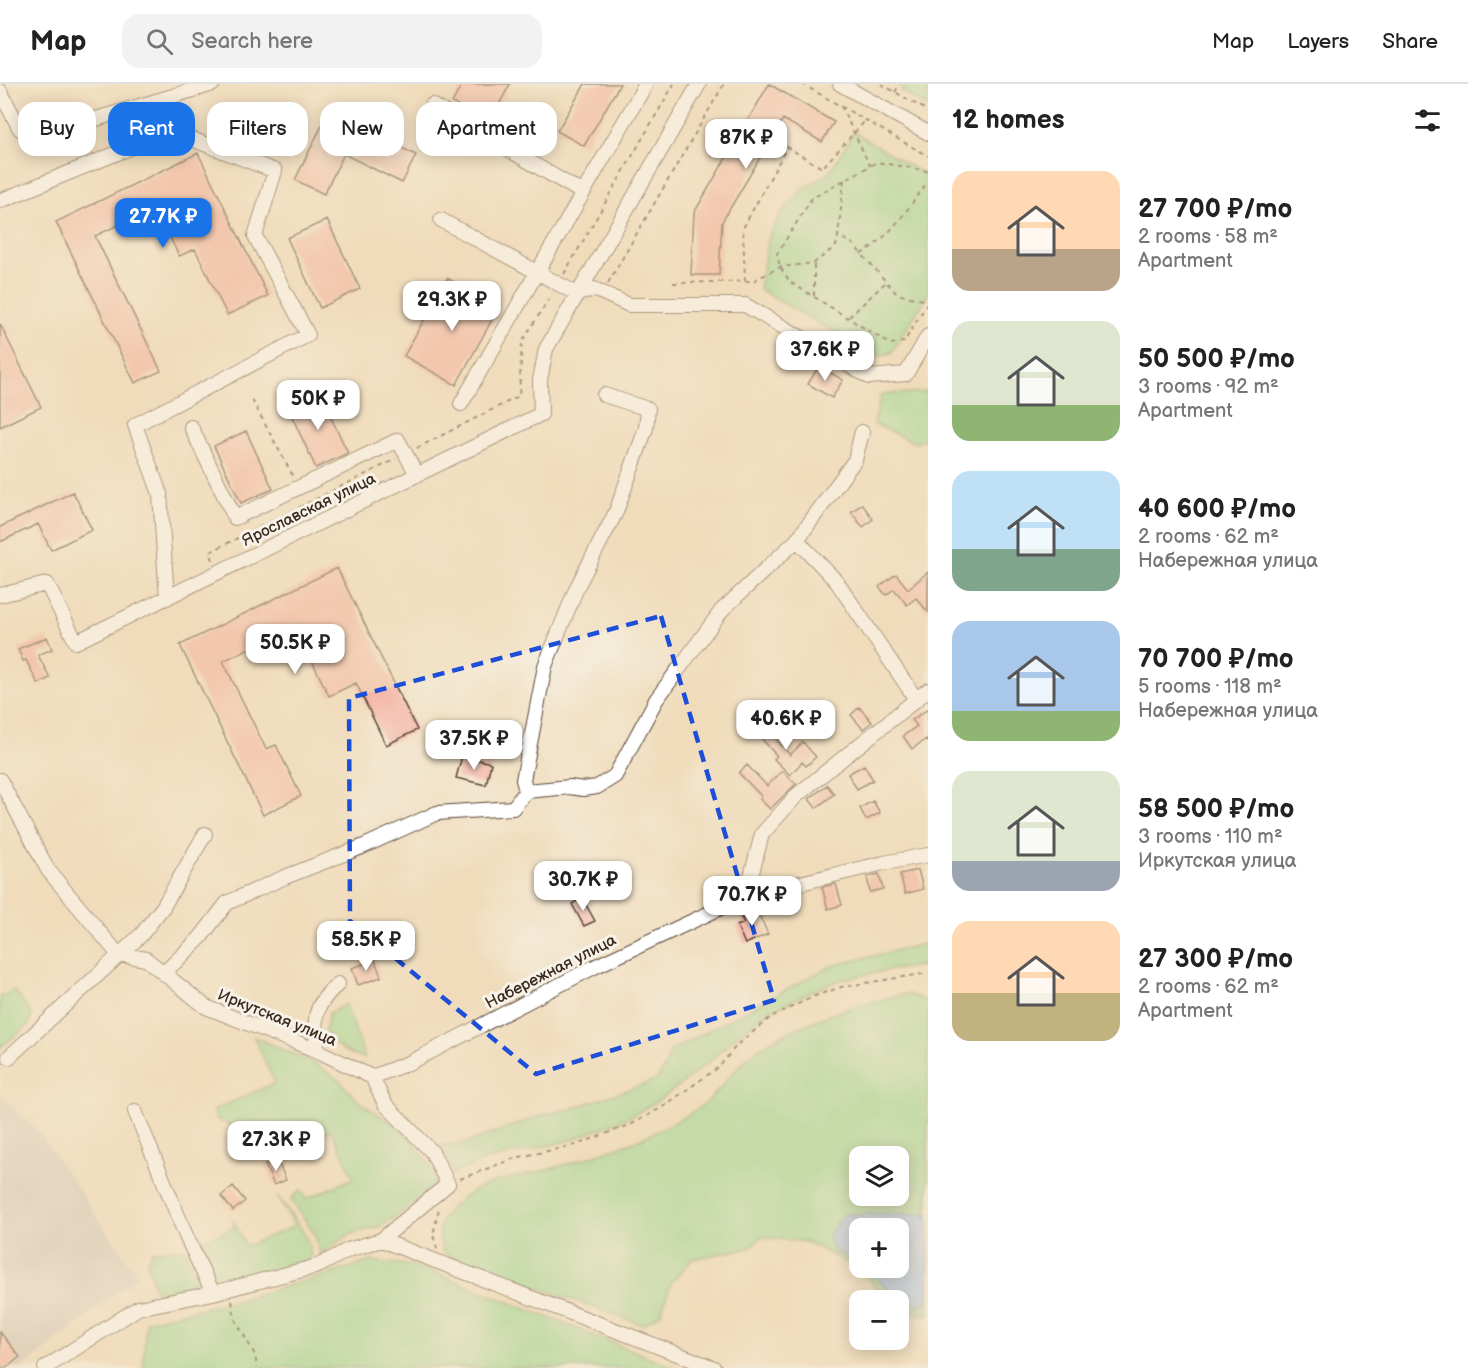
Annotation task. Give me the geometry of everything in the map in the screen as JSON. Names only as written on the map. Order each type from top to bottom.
[{"type":"street","points":[[0,91],[20,129],[39,136],[213,84]]},
{"type":"street","points":[[461,404],[646,84]]},
{"type":"street","points":[[577,294],[699,84]]},
{"type":"street","points":[[840,84],[928,133]]},
{"type":"street","points":[[0,201],[171,131],[275,171],[255,236],[308,335],[135,425],[160,494],[167,598]]},
{"type":"street","points":[[520,156],[583,193]]},
{"type":"street","points":[[441,220],[577,294],[594,289],[629,305],[745,305],[869,377],[906,374],[928,336]]},
{"type":"street","name":"Ярославская улица","points":[[0,595],[47,584],[76,642],[541,414],[540,381],[546,349],[577,294]]},
{"type":"street","points":[[526,791],[523,780],[545,666],[577,587],[616,513],[646,428],[648,409],[604,395]]},
{"type":"street","points":[[191,427],[235,518],[398,440],[417,475]]},
{"type":"street","points":[[164,973],[200,939],[227,903],[437,813],[513,808],[526,791],[597,787],[615,776],[656,700],[723,610],[797,540],[855,460],[862,432]]},
{"type":"street","points":[[797,540],[837,582],[916,699]]},
{"type":"street","points":[[746,897],[762,834],[797,795],[928,690]]},
{"type":"street","points":[[0,780],[48,870],[118,954]]},
{"type":"street","points":[[9,1057],[141,934],[163,907],[205,834]]},
{"type":"street","name":"Набережная улица","points":[[372,1077],[411,1062],[594,967],[746,897],[884,863],[928,855]]},
{"type":"street","name":"Иркутская улица","points":[[118,954],[146,959],[206,1007],[318,1051],[372,1077]]},
{"type":"street","points":[[318,1051],[313,1024],[325,995],[338,984]]},
{"type":"street","points":[[45,1368],[138,1308],[213,1293],[318,1266],[348,1250],[381,1240],[448,1184],[432,1152],[386,1104],[372,1077]]},
{"type":"street","points":[[135,1112],[187,1238],[213,1293]]},
{"type":"street","points":[[381,1240],[714,1368]]},
{"type":"path","points":[[219,572],[210,552],[519,396],[522,342],[674,84]]},
{"type":"path","points":[[602,293],[724,84]]},
{"type":"path","points":[[802,84],[928,156]]},
{"type":"path","points":[[882,84],[928,111]]},
{"type":"path","points":[[896,92],[900,84]]},
{"type":"path","points":[[841,106],[870,165]]},
{"type":"path","points":[[744,281],[743,228],[787,147],[822,168],[866,120]]},
{"type":"path","points":[[838,237],[850,242],[897,294],[928,302],[904,342],[891,344],[790,282],[780,267],[777,255],[812,198],[870,165],[877,162],[928,171]]},
{"type":"path","points":[[673,283],[753,281],[780,267],[814,263],[836,246],[844,180]]},
{"type":"path","points":[[861,254],[873,247],[900,221],[928,181]]},
{"type":"path","points":[[814,263],[814,297]]},
{"type":"path","points":[[848,318],[886,282]]},
{"type":"path","points":[[252,400],[298,486]]},
{"type":"path","points":[[448,1184],[515,1158],[576,1145],[632,1124],[661,1108],[719,1066],[737,1045],[771,1017],[815,996],[841,987],[928,973]]},
{"type":"path","points":[[440,1205],[433,1235],[441,1262]]},
{"type":"path","points":[[229,1289],[235,1319],[255,1355],[257,1368]]},
{"type":"highlighted area","points":[[661,616],[774,1000],[536,1074],[350,921],[349,698]]},
{"type":"shaded area","points":[[0,1095],[38,1131],[138,1276],[22,1368],[0,1368]]},
{"type":"green space","points":[[905,84],[928,84],[928,107],[901,91]]},
{"type":"green space","points":[[854,132],[928,177],[928,295],[891,353],[876,356],[759,289],[769,236],[782,212],[802,190],[829,173]]},
{"type":"green space","points":[[928,392],[928,438],[915,443],[874,424],[881,394]]},
{"type":"green space","points":[[928,943],[928,965],[840,980],[767,1012],[683,1083],[658,1101],[629,1117],[572,1140],[482,1161],[453,1173],[441,1145],[466,1143],[543,1115],[570,1109],[657,1080],[666,1065],[670,1051],[831,966]]},
{"type":"green space","points":[[14,990],[32,1015],[28,1025],[0,1048],[0,997]]},
{"type":"green space","points":[[907,994],[928,1001],[928,1214],[844,1214],[832,1249],[849,1258],[849,1263],[806,1242],[761,1237],[749,1248],[692,1259],[671,1283],[661,1313],[643,1325],[444,1254],[439,1231],[442,1219],[450,1208],[467,1194],[489,1184],[571,1163],[645,1137],[703,1105],[748,1057],[763,1046],[823,1017],[867,1003]]},
{"type":"green space","points":[[346,1004],[365,1058],[352,1055],[342,1049],[325,1031],[329,1013]]},
{"type":"green space","points":[[254,1037],[312,1062],[339,1080],[358,1101],[404,1131],[428,1162],[437,1179],[418,1201],[382,1226],[351,1234],[320,1254],[314,1233],[291,1199],[301,1190],[306,1199],[354,1178],[331,1130],[287,1151],[216,1119],[214,1110],[275,1083]]},
{"type":"green space","points":[[277,1196],[306,1237],[310,1255],[309,1264],[235,1283],[215,1285],[196,1244],[234,1227],[233,1220],[246,1246],[295,1226]]},
{"type":"green space","points":[[184,1249],[193,1266],[197,1284],[174,1292],[156,1292],[147,1262],[152,1251]]},
{"type":"green space","points":[[372,1261],[417,1266],[677,1368],[143,1368],[146,1321],[240,1300]]},
{"type":"green space","points":[[868,1278],[876,1278],[889,1290],[878,1290]]},
{"type":"green space","points":[[928,1300],[928,1316],[909,1311],[909,1303],[917,1306]]},
{"type":"water","points":[[844,1214],[928,1214],[928,1300],[917,1306],[909,1303],[909,1290],[889,1290],[876,1278],[909,1278],[909,1218],[849,1218],[849,1258],[832,1249],[828,1236]]},
{"type":"building","points":[[462,84],[510,84],[500,102],[453,102]]},
{"type":"building","points":[[585,84],[620,84],[584,146],[557,131]]},
{"type":"building","points":[[769,84],[834,122],[822,142],[783,119],[722,222],[719,275],[691,275],[694,213]]},
{"type":"building","points":[[320,129],[320,156],[343,156],[324,194],[295,180]]},
{"type":"building","points":[[404,149],[416,155],[402,183],[348,156],[404,156]]},
{"type":"building","points":[[198,153],[268,296],[227,315],[195,249],[179,256],[155,207],[95,236],[161,371],[135,383],[56,222]]},
{"type":"building","points":[[327,220],[360,289],[320,308],[287,238]]},
{"type":"building","points":[[447,278],[499,307],[456,385],[404,356]]},
{"type":"building","points":[[0,324],[41,407],[0,427]]},
{"type":"building","points":[[819,366],[843,380],[832,398],[808,384]]},
{"type":"building","points":[[319,393],[348,453],[316,468],[288,408]]},
{"type":"building","points":[[246,431],[273,489],[241,503],[214,446]]},
{"type":"building","points":[[73,492],[92,530],[51,550],[38,524],[0,542],[0,527]]},
{"type":"building","points":[[862,504],[873,519],[863,527],[851,512]]},
{"type":"building","points":[[337,568],[417,730],[386,745],[356,683],[329,696],[295,626],[223,661],[266,749],[276,745],[301,796],[263,815],[180,645]]},
{"type":"building","points":[[928,572],[928,612],[916,598],[907,605],[894,589],[886,595],[879,587],[896,574],[908,589]]},
{"type":"building","points":[[47,637],[52,649],[38,655],[50,678],[38,684],[18,649]]},
{"type":"building","points":[[859,707],[872,722],[863,729],[851,715]]},
{"type":"building","points":[[928,709],[928,742],[926,739],[912,749],[903,736],[917,726],[912,720]]},
{"type":"building","points":[[761,723],[790,755],[803,742],[816,757],[806,766],[802,762],[790,775],[774,759],[777,756],[753,729]]},
{"type":"building","points":[[462,756],[491,763],[486,785],[456,778]]},
{"type":"building","points":[[747,765],[767,786],[782,771],[796,784],[770,809],[739,773]]},
{"type":"building","points":[[864,765],[873,780],[857,789],[848,774]]},
{"type":"building","points":[[827,785],[834,794],[816,808],[809,799]]},
{"type":"building","points":[[873,801],[880,813],[866,820],[860,808]]},
{"type":"building","points":[[918,870],[923,889],[905,894],[900,874]]},
{"type":"building","points":[[879,874],[883,889],[870,892],[867,877]]},
{"type":"building","points":[[836,884],[842,905],[828,909],[822,887]]},
{"type":"building","points":[[582,898],[595,921],[584,926],[572,904]]},
{"type":"building","points":[[757,910],[768,934],[745,944],[737,926],[744,923],[741,917]]},
{"type":"building","points":[[375,960],[381,977],[358,985],[352,968]]},
{"type":"building","points":[[277,1160],[286,1180],[274,1185],[265,1165]]},
{"type":"building","points":[[233,1186],[245,1201],[233,1211],[221,1196]]},
{"type":"building","points":[[0,1332],[20,1357],[6,1368],[0,1368]]}]
